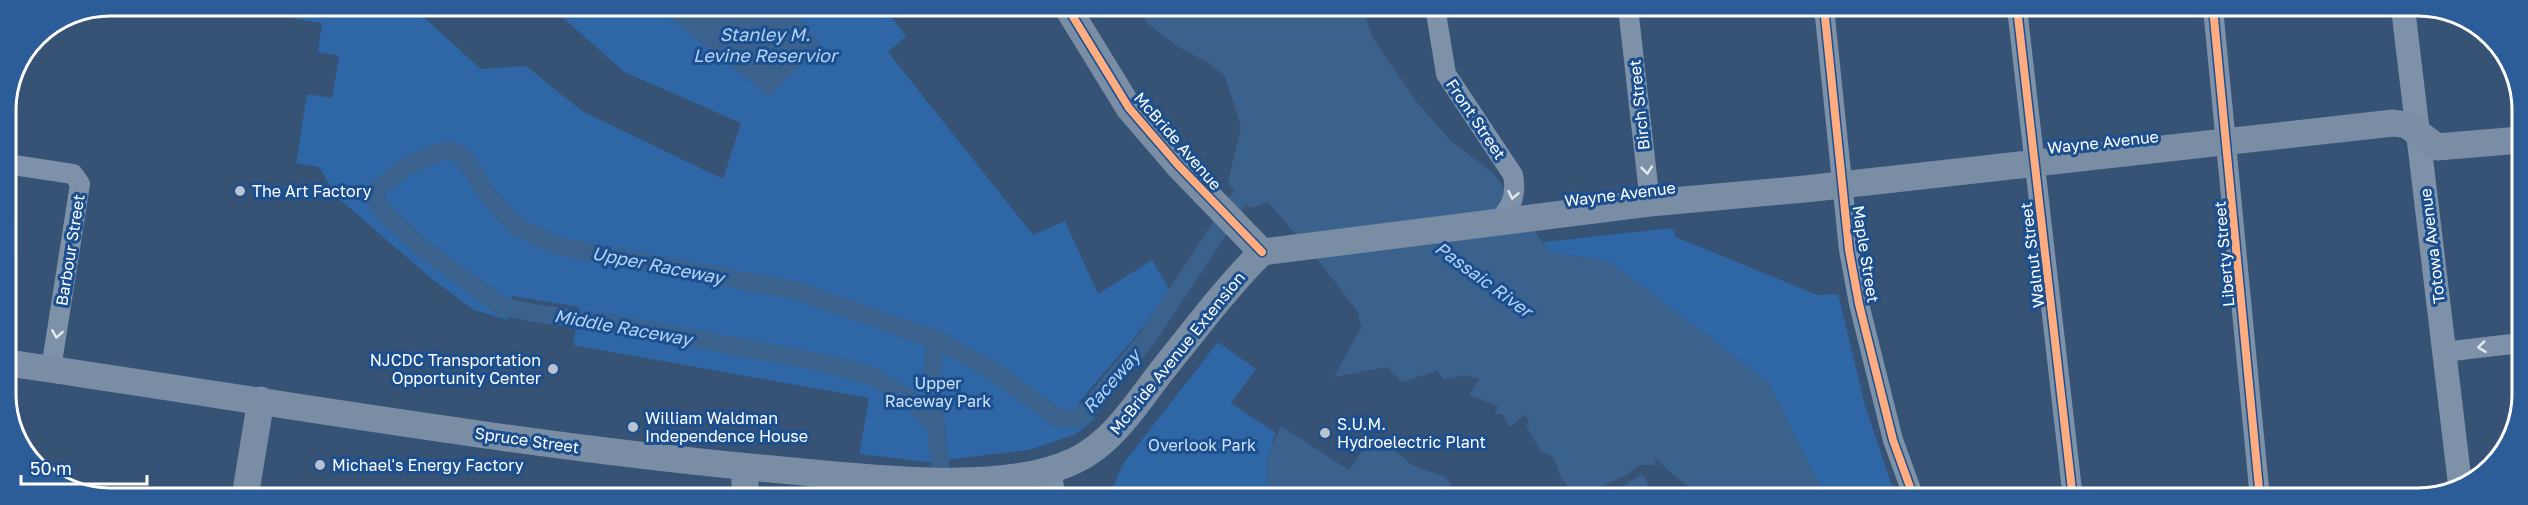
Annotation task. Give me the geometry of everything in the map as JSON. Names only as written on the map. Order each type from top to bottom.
[{"type":"main road","name":"McBride Avenue","points":[[1073,16],[1129,108],[1227,217],[1262,252]]},
{"type":"main road","name":"Wayne Avenue","points":[[1262,252],[1650,203],[1844,185],[2393,123],[2407,125],[2432,145],[2443,148],[2512,141]]},
{"type":"main road","name":"McBride Avenue Extension","points":[[1049,471],[1074,461],[1105,442],[1232,282],[1262,252]]},
{"type":"main road","name":"Spruce Street","points":[[16,364],[477,434],[745,467],[965,481],[988,481],[1049,471]]},
{"type":"main road","points":[[246,488],[261,400]]},
{"type":"main road","points":[[745,467],[746,488]]},
{"type":"street","name":"Front Street","points":[[1436,16],[1446,74],[1506,164],[1516,188],[1512,203],[1496,223]]},
{"type":"street","name":"Birch Street","points":[[1629,16],[1650,203]]},
{"type":"street","name":"Maple Street","points":[[1825,16],[1844,185],[1847,240],[1859,304],[1893,440],[1910,488]]},
{"type":"street","name":"Walnut Street","points":[[2018,16],[2072,488]]},
{"type":"street","name":"Liberty Street","points":[[2214,16],[2259,488]]},
{"type":"street","name":"Totowa Avenue","points":[[2404,16],[2459,478]]},
{"type":"street","name":"Barbour Street","points":[[16,165],[73,174],[80,184],[51,369]]},
{"type":"street","points":[[2444,352],[2512,344]]},
{"type":"street","points":[[1049,471],[1052,488]]},
{"type":"green space","name":"Upper Raceway Park","points":[[291,16],[422,16],[481,69],[526,66],[582,111],[723,179],[741,123],[624,72],[561,16],[668,16],[769,96],[820,45],[797,16],[891,16],[906,36],[888,52],[1033,235],[1065,221],[1098,294],[1152,260],[1170,290],[1136,336],[1078,403],[1096,418],[1074,435],[1029,450],[928,462],[859,454],[869,398],[573,345],[579,307],[512,296],[508,320],[474,310],[432,279],[338,198],[319,167],[296,163],[307,94],[332,98],[339,56],[318,52],[322,23],[291,18]]},
{"type":"green space","points":[[1672,228],[1676,237],[1817,295],[1838,294],[1866,409],[1893,488],[1821,488],[1769,383],[1609,261],[1550,252],[1544,242]]},
{"type":"green space","name":"Overlook Park","points":[[1218,342],[1256,369],[1231,403],[1276,433],[1273,438],[1269,488],[1112,488],[1123,464]]},
{"type":"water","name":"Stanley M. Levine Reservior","points":[[668,16],[797,16],[820,45],[769,96]]},
{"type":"water","name":"Passaic River","points":[[1143,16],[1365,16],[1373,38],[1416,101],[1450,140],[1494,174],[1550,252],[1609,261],[1769,383],[1821,488],[1690,488],[1667,470],[1658,459],[1655,460],[1655,465],[1639,465],[1626,475],[1600,488],[1569,488],[1561,478],[1554,458],[1541,451],[1526,426],[1529,421],[1524,415],[1510,427],[1502,414],[1495,414],[1498,406],[1469,395],[1479,379],[1465,375],[1444,380],[1437,371],[1402,382],[1387,367],[1334,377],[1362,326],[1358,318],[1360,315],[1323,266],[1268,202],[1251,208],[1239,199],[1228,182],[1241,127],[1225,77],[1209,63],[1178,47],[1148,24]]},
{"type":"water","points":[[1281,426],[1349,470],[1369,441],[1373,449],[1394,450],[1412,465],[1445,477],[1453,488],[1267,488],[1267,458]]},
{"type":"water","points":[[1640,475],[1645,477],[1649,488],[1619,488]]},
{"type":"waterway","name":"Upper Raceway","points":[[937,427],[914,402],[872,376],[824,363],[621,325],[503,307],[422,248],[388,216],[377,202],[375,191],[407,166],[442,151],[453,151],[465,159],[487,194],[516,226],[558,246],[798,291],[942,342],[996,373],[1058,418],[1073,419],[1084,414],[1146,340],[1239,199]]},
{"type":"waterway","name":"Raceway","points":[[942,342],[934,352],[931,385],[943,488]]},
{"type":"cycle path","points":[[1073,16],[1129,108],[1178,165],[1262,252]]},
{"type":"cycle path","points":[[1825,16],[1849,250],[1859,304],[1893,440],[1910,488]]},
{"type":"cycle path","points":[[2018,16],[2072,488]]},
{"type":"cycle path","points":[[2214,16],[2259,488]]},
{"type":"place","name":"The Art Factory","points":[[240,191]]},
{"type":"place","name":"NJCDC Transportation Opportunity Center","points":[[553,369]]},
{"type":"place","name":"William Waldman Independence House","points":[[633,427]]},
{"type":"place","name":"S.U.M. Hydroelectric Plant","points":[[1325,433]]},
{"type":"place","name":"Michael's Energy Factory","points":[[320,465]]},
{"type":"water label","name":"Middle Raceway","points":[[623,327]]}]
